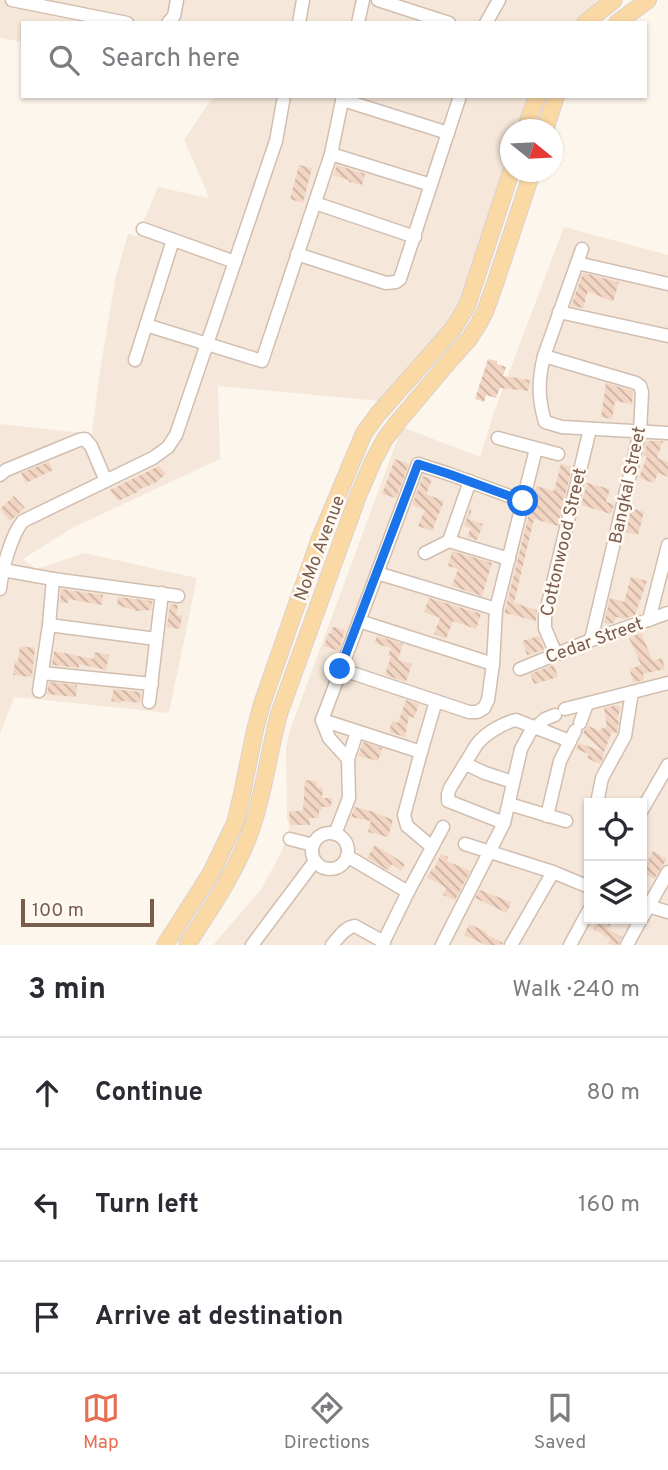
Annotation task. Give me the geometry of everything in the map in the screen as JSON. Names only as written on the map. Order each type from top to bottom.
[{"type":"main road","points":[[588,21],[614,0]]},
{"type":"main road","points":[[620,21],[649,0]]},
{"type":"main road","points":[[529,119],[536,98]]},
{"type":"main road","points":[[549,119],[555,98]]},
{"type":"main road","name":"NoMo Avenue","points":[[165,945],[211,873],[235,822],[262,704],[320,538],[364,433],[460,319],[467,306],[509,182]]},
{"type":"main road","name":"NoMo Avenue","points":[[187,945],[226,883],[252,828],[281,711],[374,459],[397,423],[470,339],[478,325],[485,312],[529,182]]},
{"type":"main road","points":[[235,822],[252,828]]},
{"type":"street","points":[[13,0],[117,21]]},
{"type":"street","points":[[170,21],[177,0]]},
{"type":"street","points":[[299,21],[303,0]]},
{"type":"street","points":[[358,21],[363,0]]},
{"type":"street","points":[[378,0],[443,21]]},
{"type":"street","points":[[487,21],[499,0]]},
{"type":"street","points":[[0,589],[1,576],[17,528],[23,521],[153,458],[168,447],[176,435],[276,141],[284,98]]},
{"type":"street","points":[[146,325],[262,361],[331,153],[343,98],[448,133]]},
{"type":"street","points":[[298,254],[386,283],[396,282],[403,274],[459,98]]},
{"type":"street","points":[[331,153],[431,185]]},
{"type":"street","points":[[314,203],[415,237]]},
{"type":"street","points":[[143,229],[234,262]]},
{"type":"street","points":[[135,360],[173,240]]},
{"type":"street","points":[[582,249],[540,374],[540,405],[545,422],[562,427],[668,433]]},
{"type":"street","points":[[576,263],[668,284]]},
{"type":"street","points":[[559,312],[668,336]]},
{"type":"street","name":"Bangkal Street","points":[[544,356],[636,383],[640,386],[643,398],[640,432],[591,640]]},
{"type":"street","name":"Cottonwood Street","points":[[556,654],[545,628],[545,616],[590,429]]},
{"type":"street","points":[[498,438],[558,454]]},
{"type":"street","points":[[2,468],[85,439],[91,446],[106,481]]},
{"type":"street","points":[[340,669],[470,712],[484,708],[488,700],[493,664],[496,609],[536,449]]},
{"type":"street","points":[[348,759],[329,738],[322,720],[418,464],[523,501]]},
{"type":"street","points":[[449,541],[470,481]]},
{"type":"street","points":[[425,553],[449,541],[509,559]]},
{"type":"street","points":[[649,620],[668,545]]},
{"type":"street","points":[[377,573],[496,609]]},
{"type":"street","points":[[1,576],[52,579],[178,596]]},
{"type":"street","points":[[39,691],[49,625],[52,579]]},
{"type":"street","points":[[149,702],[162,593]]},
{"type":"street","name":"Cedar Street","points":[[520,669],[668,613]]},
{"type":"street","points":[[359,621],[493,664]]},
{"type":"street","points":[[49,625],[156,639]]},
{"type":"street","points":[[42,673],[152,684]]},
{"type":"street","points":[[442,945],[504,822],[522,749],[534,727],[560,712],[668,683]]},
{"type":"street","points":[[598,798],[602,778],[625,736],[632,692]]},
{"type":"street","points":[[432,847],[410,829],[404,815],[436,701]]},
{"type":"street","points":[[547,816],[560,761],[587,704]]},
{"type":"street","points":[[322,720],[421,752]]},
{"type":"street","points":[[504,822],[448,801],[450,789],[482,738],[516,720],[534,727],[575,732]]},
{"type":"street","points":[[335,834],[349,798],[348,759],[357,732]]},
{"type":"street","points":[[466,764],[513,782]]},
{"type":"street","points":[[647,801],[668,765]]},
{"type":"street","points":[[509,804],[566,821]]},
{"type":"street","points":[[332,945],[352,926],[383,943],[443,827]]},
{"type":"street","points":[[335,834],[347,845],[347,856],[345,862],[335,869],[324,868],[314,860],[313,845],[320,836],[335,834]]},
{"type":"street","points":[[290,839],[313,845]]},
{"type":"street","points":[[465,844],[584,885]]},
{"type":"street","points":[[347,856],[408,892]]},
{"type":"street","points":[[252,945],[314,860]]},
{"type":"street","points":[[511,945],[552,872]]},
{"type":"street","points":[[647,902],[668,872]]},
{"type":"street","points":[[647,906],[668,912]]},
{"type":"street","points":[[569,945],[584,919]]},
{"type":"street","points":[[627,945],[639,924]]},
{"type":"shaded area","points":[[0,0],[603,0],[576,21],[21,21],[21,42],[0,38]]},
{"type":"shaded area","points":[[214,98],[528,98],[521,119],[500,119],[501,182],[465,292],[451,321],[414,359],[380,401],[218,386],[220,459],[72,528],[23,559],[36,569],[84,553],[197,578],[169,713],[14,697],[0,734],[0,424],[92,434],[115,280],[128,234],[137,236],[158,187],[208,198],[184,140]]},
{"type":"shaded area","points":[[564,227],[668,255],[668,945],[213,945],[260,891],[282,851],[290,825],[287,820],[286,747],[290,730],[402,427],[480,457],[494,412]]},
{"type":"building","points":[[299,165],[312,168],[303,203],[290,199]]},
{"type":"building","points":[[337,165],[365,174],[362,185],[333,175]]},
{"type":"building","points":[[583,273],[619,282],[613,302],[588,291],[583,308],[571,306]]},
{"type":"building","points":[[488,359],[506,367],[503,376],[530,380],[528,391],[500,388],[496,398],[486,395],[484,402],[475,399]]},
{"type":"building","points":[[606,383],[633,393],[632,404],[615,401],[612,419],[601,417]]},
{"type":"building","points":[[647,441],[663,441],[657,458],[668,462],[668,477],[658,473],[654,483],[639,478],[647,456],[644,455]]},
{"type":"building","points":[[395,459],[409,464],[396,498],[382,494]]},
{"type":"building","points":[[49,462],[53,470],[26,483],[21,473]]},
{"type":"building","points":[[561,464],[572,467],[558,526],[534,519],[514,603],[537,610],[536,621],[505,613],[536,486],[554,491]]},
{"type":"building","points":[[159,466],[166,474],[138,492],[118,501],[110,490]]},
{"type":"building","points":[[423,476],[432,480],[426,494],[444,501],[432,531],[418,526],[425,510],[412,505]]},
{"type":"building","points":[[587,483],[610,489],[606,502],[614,504],[611,514],[581,505]]},
{"type":"building","points":[[14,496],[25,508],[10,521],[0,509]]},
{"type":"building","points":[[470,508],[469,519],[483,524],[477,540],[467,537],[471,528],[464,526]]},
{"type":"building","points":[[631,508],[644,512],[638,535],[626,532]]},
{"type":"building","points":[[452,551],[492,563],[482,596],[452,586],[458,569],[448,566]]},
{"type":"building","points":[[631,577],[647,581],[635,615],[624,619],[616,617],[614,623],[604,623],[610,598],[624,602]]},
{"type":"building","points":[[61,589],[103,595],[102,605],[68,599],[68,603],[60,602]]},
{"type":"building","points":[[118,597],[152,601],[151,610],[137,611],[117,605]]},
{"type":"building","points":[[429,598],[481,614],[476,629],[453,621],[446,639],[434,634],[440,618],[424,612]]},
{"type":"building","points":[[170,604],[178,605],[176,615],[182,616],[180,629],[167,627]]},
{"type":"building","points":[[333,627],[345,630],[339,651],[324,646]]},
{"type":"building","points":[[641,633],[653,661],[662,658],[665,669],[643,674],[644,680],[633,683],[630,669],[641,665],[629,638]]},
{"type":"building","points":[[377,636],[403,644],[398,660],[412,664],[406,682],[385,675],[391,648],[374,643]]},
{"type":"building","points":[[539,636],[544,650],[527,655],[522,641]]},
{"type":"building","points":[[20,646],[35,648],[32,677],[13,675]]},
{"type":"building","points":[[54,651],[93,659],[95,652],[109,655],[106,670],[79,664],[79,668],[52,665]]},
{"type":"building","points":[[554,665],[558,677],[534,684],[530,674]]},
{"type":"building","points":[[49,682],[77,685],[76,697],[47,694]]},
{"type":"building","points":[[114,689],[141,692],[140,703],[111,701]]},
{"type":"building","points":[[406,700],[419,704],[414,718],[409,716],[405,737],[389,732],[392,721],[398,723]]},
{"type":"building","points":[[616,705],[621,707],[617,733],[612,732],[604,752],[583,733],[588,726],[600,731],[607,727],[604,708]]},
{"type":"building","points":[[363,742],[382,748],[378,761],[358,756]]},
{"type":"building","points":[[579,743],[604,752],[600,764],[587,758],[589,754],[576,749]]},
{"type":"building","points":[[305,780],[317,781],[317,787],[323,788],[322,798],[332,798],[331,807],[322,807],[322,811],[319,810],[319,818],[309,818],[310,825],[290,825],[289,811],[303,811]]},
{"type":"building","points":[[355,807],[393,820],[388,837],[368,832],[371,821],[351,817]]},
{"type":"building","points":[[375,845],[405,864],[401,871],[392,864],[388,870],[367,858]]},
{"type":"building","points":[[653,851],[667,859],[654,879],[647,876],[647,862]]},
{"type":"building","points":[[441,854],[448,857],[447,861],[470,871],[455,900],[443,895],[446,888],[427,877]]},
{"type":"building","points":[[480,890],[511,902],[507,913],[475,898]]},
{"type":"building","points":[[469,924],[487,932],[486,934],[503,943],[502,945],[486,945],[464,935]]},
{"type":"building","points":[[596,924],[611,924],[608,929],[622,937],[618,945],[612,945],[608,943],[610,939],[593,929]]},
{"type":"route","points":[[340,669],[418,464],[523,501]]}]
